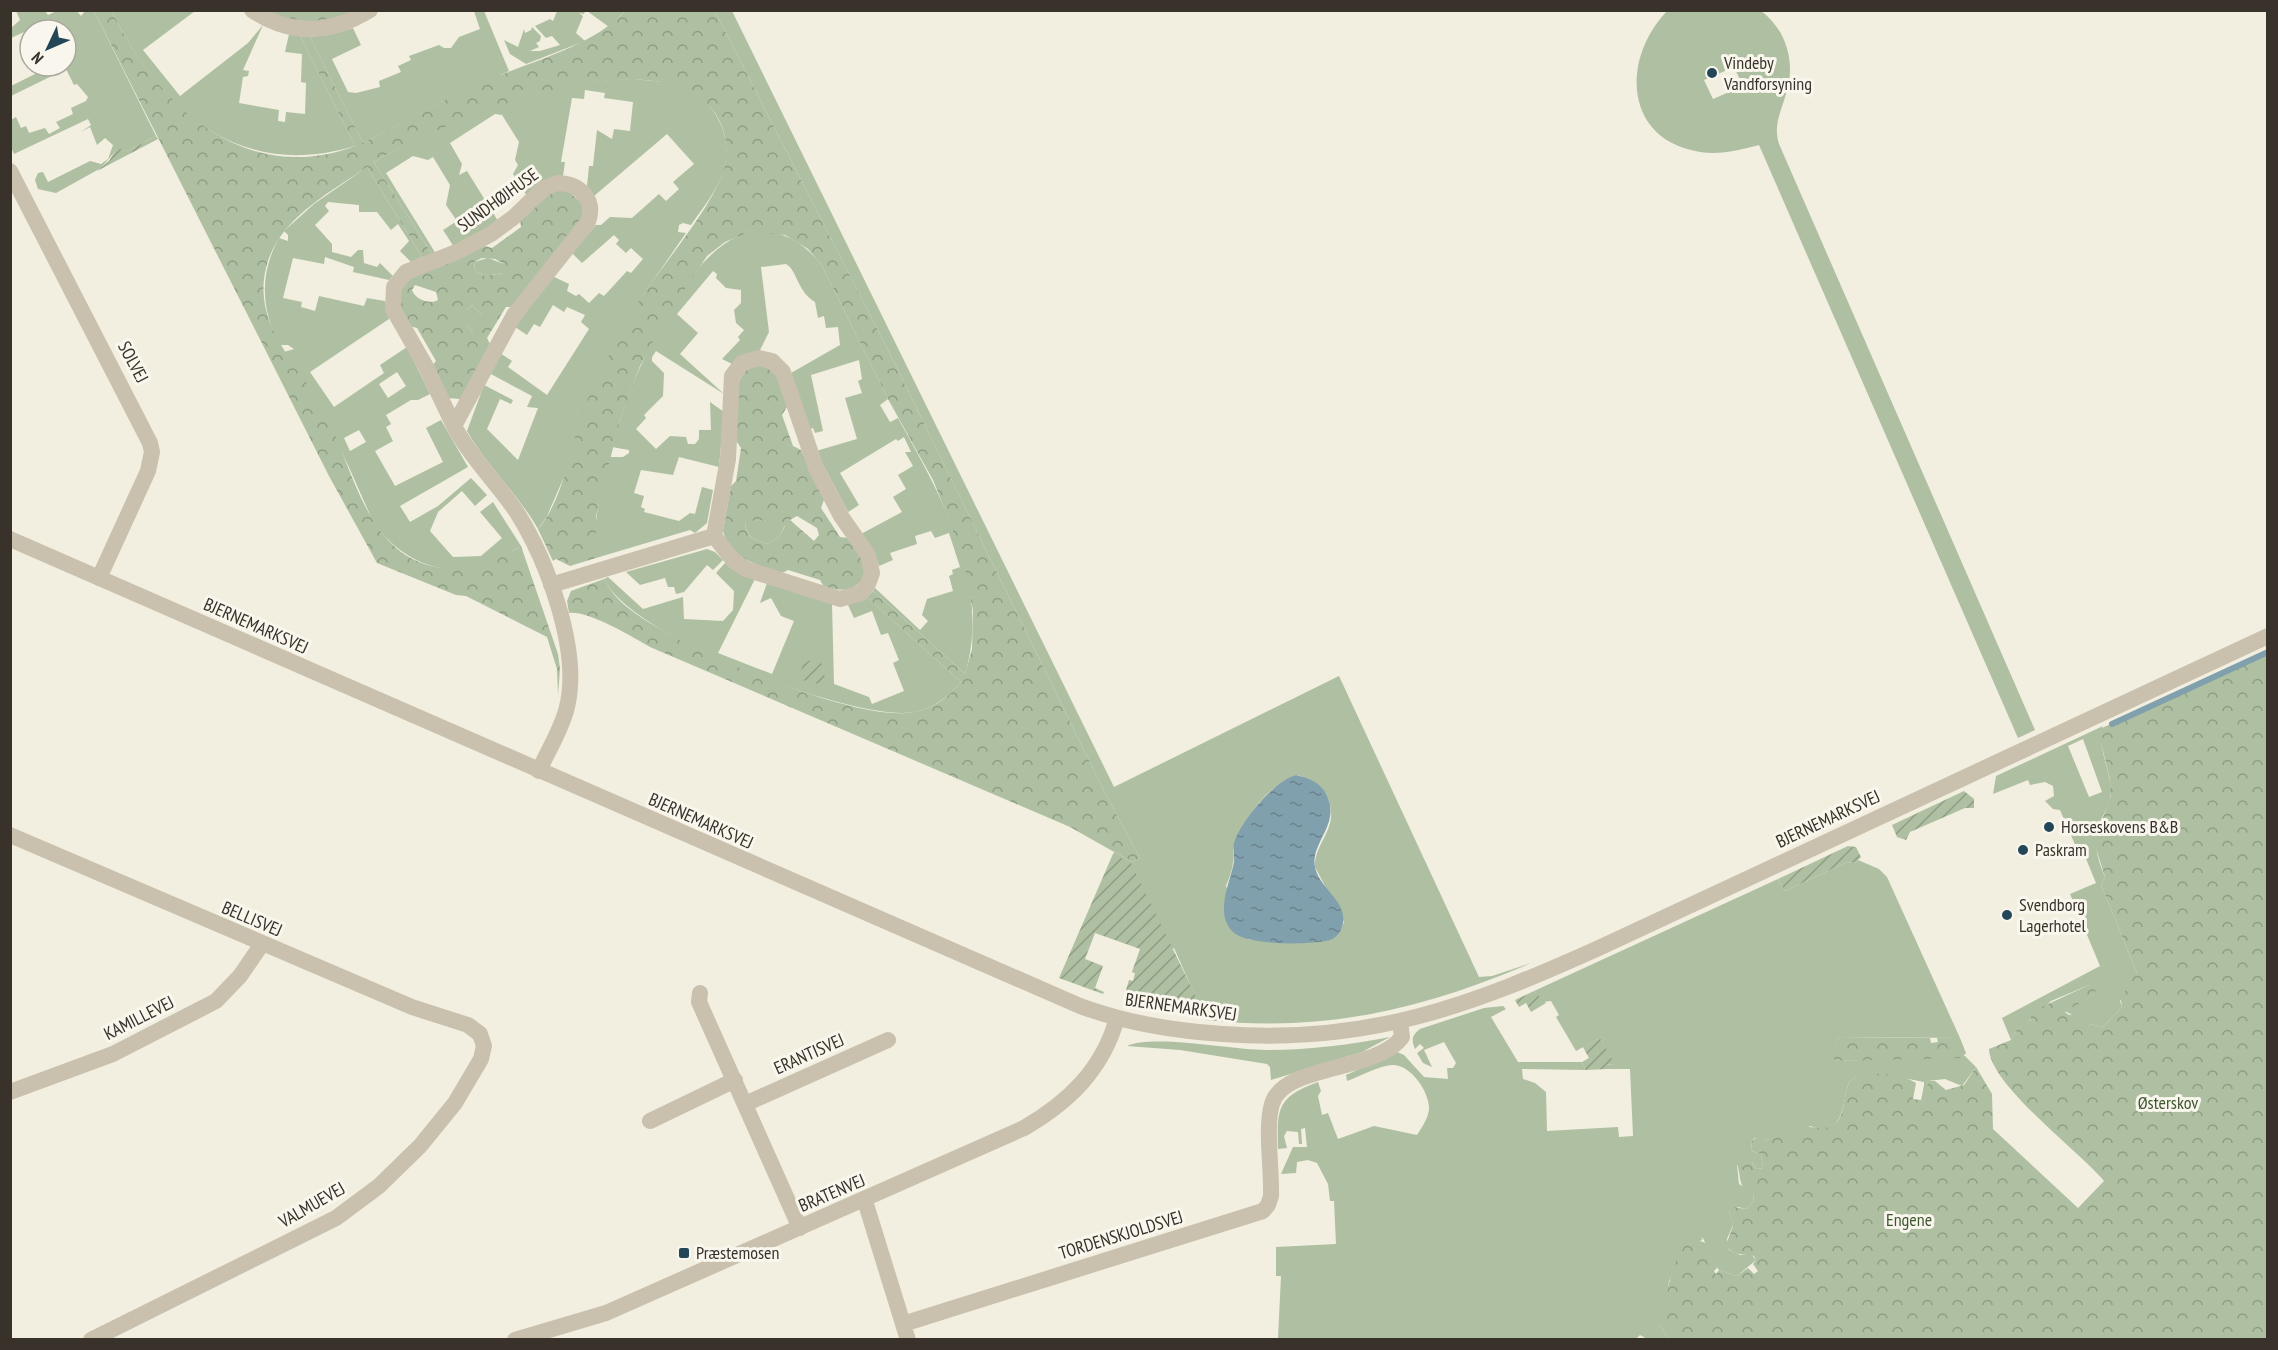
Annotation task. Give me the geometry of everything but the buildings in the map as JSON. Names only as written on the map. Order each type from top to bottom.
[{"type":"street","points":[[252,10],[282,26],[311,30],[344,24],[370,10]]},
{"type":"street","name":"SOLVEJ","points":[[10,171],[150,443],[152,452],[148,471],[99,578]]},
{"type":"street","name":"SUNDHØJHUSE","points":[[454,426],[514,315],[590,219],[589,201],[575,186],[564,183],[548,186],[491,234],[459,251],[406,272],[396,283],[392,295],[393,309],[422,358],[454,426],[471,456],[504,496],[525,527],[551,585],[567,640],[571,680],[567,710],[539,771]]},
{"type":"street","points":[[765,359],[777,365],[783,372],[816,468],[841,516],[868,555],[872,567],[871,579],[865,589],[856,595],[845,598],[833,597],[739,565],[714,536],[728,459],[732,376],[746,361],[765,359]]},
{"type":"street","points":[[551,585],[714,536]]},
{"type":"street","name":"BJERNEMARKSVEJ","points":[[10,539],[1036,988],[1118,1018],[1185,1031],[1267,1036],[1345,1032],[1400,1022],[1472,1001],[1540,975],[2268,636]]},
{"type":"street","name":"BELLISVEJ","points":[[10,835],[412,1007],[468,1025],[480,1034]]},
{"type":"street","name":"KAMILLEVEJ","points":[[10,1092],[113,1054],[216,1001],[240,976],[262,944]]},
{"type":"street","points":[[700,993],[699,1002],[800,1228]]},
{"type":"street","name":"BRATENVEJ","points":[[515,1340],[542,1336],[606,1313],[1024,1128],[1054,1109],[1088,1078],[1104,1054],[1118,1018]]},
{"type":"street","name":"TORDENSKJOLDSVEJ","points":[[865,1200],[905,1332],[1263,1211],[1271,1196],[1271,1107],[1280,1089],[1294,1081],[1351,1064],[1389,1047],[1402,1036],[1400,1022]]},
{"type":"street","name":"VALMUEVEJ","points":[[91,1340],[336,1218],[379,1186],[420,1146],[455,1103],[483,1053],[480,1034]]},
{"type":"street","name":"ERANTISVEJ","points":[[745,1104],[888,1040]]},
{"type":"street","points":[[650,1121],[735,1080]]},
{"type":"green space","points":[[1668,10],[1761,11],[1770,19],[1783,38],[1787,48],[1790,71],[1789,83],[1777,125],[1779,144],[2035,730],[2018,738],[1759,145],[1723,152],[1700,152],[1675,144],[1656,132],[1644,114],[1637,94],[1637,73],[1642,51],[1653,29]],"holes":[[[1734,67],[1743,86],[1713,99],[1704,80]]]},
{"type":"green space","points":[[16,11],[45,11],[48,15],[57,11],[77,11],[81,16],[85,11],[94,11],[156,136],[127,151],[117,149],[101,168],[56,193],[38,189],[35,180],[38,173],[43,172],[48,182],[90,161],[101,164],[108,159],[113,145],[105,138],[97,145],[90,127],[81,132],[91,125],[88,119],[14,154],[11,147],[11,120],[16,117],[21,128],[26,126],[29,133],[45,128],[49,134],[60,128],[56,122],[73,114],[71,108],[86,101],[88,97],[77,84],[74,85],[70,78],[78,78],[78,18],[19,18]]},
{"type":"green space","points":[[94,11],[112,11],[131,45],[153,77],[179,106],[208,129],[241,146],[276,156],[314,156],[355,146],[300,36],[310,37],[363,143],[468,89],[578,44],[611,24],[625,11],[715,11],[894,362],[1104,791],[1140,858],[1132,862],[1070,827],[650,647],[598,620],[577,613],[569,613],[567,601],[571,591],[604,579],[627,607],[682,641],[762,677],[804,692],[880,712],[907,713],[923,710],[943,699],[961,682],[867,597],[873,591],[965,674],[972,649],[973,611],[965,568],[933,480],[888,399],[821,264],[808,249],[785,235],[751,231],[725,242],[707,256],[664,320],[640,366],[620,420],[596,516],[596,558],[570,566],[556,559],[553,561],[538,529],[559,491],[590,393],[634,308],[702,213],[725,165],[724,132],[717,116],[706,103],[675,85],[635,79],[589,83],[540,93],[492,108],[446,126],[374,162],[433,256],[422,257],[367,167],[306,209],[293,222],[272,251],[266,268],[263,289],[272,326],[280,344],[324,411],[352,478],[375,523],[390,542],[408,557],[431,566],[456,569],[478,566],[500,558],[521,546],[558,654],[560,669],[558,695],[557,669],[547,637],[466,596],[456,595],[377,563],[329,476]]},
{"type":"green space","points":[[112,11],[195,11],[143,50],[180,96],[248,43],[263,25],[243,70],[249,71],[248,76],[243,77],[239,103],[279,110],[278,121],[285,122],[286,112],[305,114],[306,83],[301,82],[302,54],[285,52],[289,34],[300,36],[355,146],[313,154],[275,154],[240,145],[208,129],[179,107],[154,79],[131,47]]},
{"type":"green space","points":[[265,11],[356,11],[332,19],[310,22],[289,19]]},
{"type":"green space","points":[[474,11],[484,11],[509,71],[439,103],[363,143],[310,37],[353,28],[361,45],[332,59],[348,92],[356,93],[380,87],[379,81],[401,72],[398,66],[411,60],[409,56],[439,45],[451,48],[459,37],[480,29]]},
{"type":"green space","points":[[557,11],[585,11],[584,14],[579,13],[583,16],[576,33],[585,41],[526,64],[510,54],[504,40],[518,47],[524,29],[525,33],[532,27],[541,36],[540,41],[536,43],[539,47],[530,51],[540,51],[560,45],[552,36],[546,38],[535,26],[550,19],[553,21]]},
{"type":"green space","points":[[587,11],[625,11],[609,27]]},
{"type":"green space","points":[[715,11],[732,11],[1114,787],[1339,676],[1479,977],[1492,976],[1531,963],[1452,993],[1412,1005],[1332,1020],[1291,1023],[1206,1020],[1174,948],[1138,974],[1132,972],[1135,964],[1149,947],[1093,931],[1082,960],[1102,968],[1097,981],[1079,974],[1089,913],[1114,852],[1132,862],[1140,858],[1104,791],[894,362]],"holes":[[[1296,775],[1317,784],[1329,802],[1330,824],[1317,854],[1315,867],[1344,922],[1340,931],[1329,940],[1249,940],[1226,886],[1233,866],[1234,846],[1251,813],[1267,794]]]},
{"type":"green space","points":[[18,22],[18,35],[11,38],[11,28]]},
{"type":"green space","points":[[27,78],[48,78],[11,96],[11,86]]},
{"type":"green space","points":[[634,79],[675,84],[703,100],[719,121],[724,133],[726,160],[723,173],[713,194],[691,225],[683,223],[679,225],[678,232],[686,233],[643,295],[547,516],[538,529],[467,431],[484,385],[513,400],[511,404],[500,399],[487,429],[518,460],[538,408],[527,407],[532,396],[489,373],[500,353],[512,361],[508,367],[547,395],[589,329],[581,322],[585,315],[567,307],[564,312],[553,305],[540,327],[534,324],[527,335],[515,327],[552,276],[569,284],[567,291],[576,296],[579,294],[589,303],[599,293],[604,296],[627,271],[631,273],[643,259],[631,248],[626,253],[616,244],[619,240],[614,235],[582,263],[572,253],[596,225],[601,225],[610,217],[632,218],[659,194],[666,201],[679,189],[673,182],[694,164],[667,134],[594,196],[587,186],[589,166],[593,166],[597,130],[612,139],[614,129],[630,131],[633,102],[604,98],[605,93],[585,90],[584,99],[572,98],[561,162],[565,162],[563,176],[527,196],[513,174],[518,165],[515,160],[519,142],[502,115],[495,114],[450,143],[462,164],[459,175],[467,171],[498,221],[454,247],[443,230],[457,221],[446,205],[450,185],[433,157],[428,160],[413,156],[386,173],[436,254],[433,256],[374,162],[434,131],[499,104],[566,86]]},
{"type":"green space","points":[[156,136],[158,139],[97,171],[109,161],[117,148],[127,151]]},
{"type":"green space","points":[[367,167],[422,257],[411,262],[400,251],[409,241],[398,224],[391,230],[377,212],[359,212],[359,205],[328,202],[325,206],[329,211],[315,225],[332,244],[332,252],[351,257],[358,250],[363,250],[364,263],[377,267],[380,263],[393,276],[389,280],[353,272],[354,267],[325,257],[324,264],[293,258],[283,298],[302,302],[301,307],[315,311],[319,296],[364,306],[367,298],[385,301],[389,319],[310,372],[334,407],[384,373],[380,365],[407,347],[430,394],[418,400],[411,400],[386,415],[391,424],[386,427],[393,441],[375,451],[395,486],[443,462],[426,428],[441,420],[468,467],[400,506],[410,522],[438,506],[471,478],[487,495],[475,506],[462,491],[438,512],[430,531],[453,557],[481,556],[502,538],[480,512],[493,502],[521,546],[493,563],[458,570],[425,564],[395,546],[382,533],[372,519],[322,412],[284,352],[294,349],[288,345],[280,345],[266,305],[268,265],[279,238],[288,241],[288,235],[284,231],[314,204]],"holes":[[[397,372],[406,386],[388,398],[379,384]],[[359,430],[366,442],[350,451],[344,438]]]},
{"type":"green space","points":[[553,191],[568,191],[582,203],[583,218],[512,307],[506,307],[487,338],[490,344],[460,399],[448,398],[432,366],[436,361],[417,328],[410,326],[404,314],[400,303],[403,286],[407,280],[485,246],[492,248],[521,227],[520,220]],"holes":[[[482,258],[495,259],[504,264],[504,273],[485,276],[475,271],[474,262]],[[415,285],[436,292],[438,300],[431,302],[423,300],[412,290]],[[472,305],[482,315],[480,334],[473,334],[467,324],[467,310]]]},
{"type":"green space","points":[[751,231],[772,232],[790,238],[806,249],[821,264],[888,399],[880,405],[890,422],[898,418],[930,477],[945,509],[967,573],[972,607],[972,640],[965,674],[873,591],[875,588],[920,630],[928,621],[922,615],[927,599],[953,591],[949,576],[953,574],[952,570],[960,567],[949,533],[935,538],[931,531],[915,536],[917,544],[890,553],[893,560],[879,566],[874,551],[861,534],[902,512],[893,497],[906,489],[898,475],[913,466],[905,452],[911,452],[904,437],[898,441],[896,439],[840,473],[859,505],[848,512],[816,451],[857,439],[845,398],[862,393],[858,381],[862,379],[859,360],[811,375],[823,431],[815,433],[813,428],[808,430],[791,373],[840,345],[838,327],[826,328],[824,316],[818,318],[815,302],[804,292],[793,271],[786,264],[761,267],[769,332],[759,352],[732,364],[722,359],[740,340],[738,337],[744,330],[736,323],[734,310],[741,303],[741,290],[726,288],[716,278],[717,274],[713,271],[677,314],[698,333],[680,354],[724,394],[656,351],[652,357],[652,361],[664,373],[663,396],[644,415],[646,418],[636,429],[656,449],[670,436],[686,437],[688,444],[695,444],[699,439],[699,430],[711,430],[710,402],[724,412],[719,467],[679,457],[673,475],[641,470],[634,493],[644,496],[641,507],[645,509],[644,512],[679,521],[690,513],[695,514],[702,487],[713,490],[707,523],[695,533],[690,530],[596,558],[596,520],[610,457],[623,457],[629,453],[629,450],[612,447],[631,389],[645,356],[681,291],[702,264],[726,243]]},
{"type":"green space","points":[[488,258],[504,264],[504,273],[485,276],[475,271],[474,262]]},
{"type":"green space","points":[[472,305],[482,315],[480,334],[473,334],[467,324],[467,310]]},
{"type":"green space","points":[[753,366],[764,366],[776,373],[787,407],[782,415],[793,446],[801,450],[824,500],[821,508],[840,537],[848,538],[863,558],[865,576],[852,588],[842,590],[824,587],[820,580],[788,570],[782,573],[764,567],[746,560],[727,541],[723,531],[731,486],[736,481],[741,448],[737,442],[735,411],[737,389],[745,372]],"holes":[[[797,516],[817,528],[819,535],[814,541],[790,520]],[[758,520],[785,526],[779,537],[767,544],[751,537],[747,531],[745,522]]]},
{"type":"green space","points":[[758,520],[785,525],[779,537],[767,544],[755,539],[747,531],[745,521]]},
{"type":"green space","points":[[707,549],[715,552],[723,560],[713,570],[707,565],[684,592],[676,594],[674,587],[668,587],[665,578],[640,585],[626,572]]},
{"type":"green space","points":[[725,563],[755,579],[718,653],[772,674],[794,621],[781,616],[771,598],[760,603],[767,583],[832,604],[834,684],[869,697],[872,704],[904,691],[893,663],[899,660],[888,633],[881,635],[872,611],[854,618],[848,605],[867,597],[961,682],[935,704],[920,711],[903,713],[873,710],[833,701],[787,687],[694,648],[654,625],[623,602],[604,579],[608,577],[643,609],[683,597],[684,619],[723,621],[733,610],[734,591],[716,573]],"holes":[[[811,661],[818,662],[822,679],[814,684],[805,681]]]},
{"type":"green space","points":[[2267,650],[2267,1339],[1673,1340],[1667,1337],[1661,1326],[1655,1323],[1664,1302],[1673,1268],[1683,1248],[1691,1239],[1703,1239],[1700,1241],[1706,1243],[1717,1268],[1714,1271],[1716,1274],[1719,1270],[1737,1276],[1748,1268],[1754,1274],[1758,1271],[1753,1264],[1756,1260],[1754,1256],[1735,1253],[1726,1245],[1733,1226],[1729,1211],[1733,1207],[1746,1209],[1753,1202],[1754,1194],[1742,1186],[1737,1164],[1745,1164],[1748,1159],[1757,1169],[1763,1168],[1761,1154],[1751,1151],[1752,1140],[1759,1137],[1765,1141],[1779,1135],[1789,1137],[1791,1134],[1799,1134],[1806,1126],[1820,1128],[1836,1123],[1843,1110],[1849,1082],[1859,1074],[1888,1074],[1909,1079],[1916,1083],[1913,1099],[1921,1100],[1924,1086],[1927,1086],[1928,1081],[1935,1081],[1946,1090],[1964,1085],[1976,1067],[1992,1094],[1993,1129],[2078,1208],[2104,1181],[2019,1099],[1993,1064],[1989,1049],[2011,1040],[2017,1029],[2031,1020],[2031,1012],[2089,985],[2096,991],[2094,994],[2065,1012],[2069,1015],[2081,1013],[2089,1024],[2103,1027],[2122,1007],[2120,994],[2133,987],[2128,977],[2137,973],[2101,885],[2105,877],[2094,842],[2111,796],[2110,779],[2099,735],[2100,729]]},
{"type":"green space","points":[[813,660],[821,664],[825,672],[821,680],[813,684],[805,680],[801,672],[805,664]]},
{"type":"green space","points":[[2103,726],[2101,739],[2111,796],[2096,837],[2097,853],[2105,877],[2101,885],[2137,973],[2133,987],[2120,1001],[2122,1007],[2103,1027],[2089,1024],[2065,1011],[2094,994],[2089,985],[2051,1001],[2017,1029],[2011,1040],[2002,1018],[2100,966],[2070,894],[2096,883],[2084,854],[2080,856],[2060,810],[2053,809],[2045,801],[2054,796],[2053,786],[2045,782],[2030,785],[2028,780],[1993,794],[1996,776]],"holes":[[[2083,739],[2102,792],[2089,797],[2068,746]]]},
{"type":"green space","points":[[1964,791],[1974,799],[1974,808],[1965,808],[1910,832],[1906,840],[1897,837],[1892,825]]},
{"type":"green space","points":[[1848,846],[1856,847],[1861,857],[1855,863],[1847,862],[1785,891],[1778,879]]},
{"type":"green space","points":[[1113,854],[1131,863],[1204,1013],[1124,997],[1129,980],[1133,981],[1135,973],[1132,972],[1140,949],[1095,933],[1085,959],[1103,966],[1095,988],[1104,992],[1103,994],[1059,978]]},
{"type":"green space","points":[[1858,860],[1879,869],[1887,877],[1960,1038],[1839,1037],[1829,1058],[1835,1058],[1835,1061],[1965,1056],[1976,1067],[1962,1086],[1945,1079],[1928,1081],[1927,1086],[1924,1086],[1924,1082],[1908,1079],[1859,1074],[1849,1082],[1840,1116],[1830,1128],[1821,1129],[1810,1126],[1793,1136],[1765,1141],[1755,1138],[1752,1140],[1751,1151],[1761,1154],[1763,1168],[1757,1169],[1752,1163],[1737,1165],[1739,1184],[1754,1194],[1753,1202],[1746,1209],[1738,1207],[1729,1211],[1733,1225],[1727,1239],[1729,1250],[1740,1255],[1751,1254],[1756,1260],[1737,1276],[1719,1270],[1703,1238],[1683,1248],[1669,1281],[1665,1306],[1656,1323],[1661,1326],[1667,1337],[1673,1339],[1647,1339],[1640,1335],[1635,1340],[1278,1338],[1281,1276],[1276,1276],[1276,1247],[1336,1244],[1334,1201],[1330,1201],[1328,1184],[1317,1163],[1308,1160],[1297,1162],[1296,1173],[1281,1174],[1293,1147],[1307,1147],[1305,1128],[1301,1129],[1302,1144],[1299,1144],[1298,1132],[1287,1131],[1284,1136],[1287,1148],[1278,1149],[1279,1114],[1287,1099],[1294,1093],[1318,1082],[1321,1091],[1318,1096],[1322,1115],[1328,1113],[1338,1139],[1374,1126],[1417,1135],[1426,1120],[1429,1109],[1423,1088],[1412,1074],[1406,1069],[1392,1065],[1375,1069],[1347,1081],[1346,1075],[1397,1052],[1404,1055],[1424,1077],[1448,1079],[1447,1068],[1453,1068],[1456,1063],[1444,1042],[1424,1050],[1432,1067],[1423,1063],[1417,1053],[1424,1048],[1420,1044],[1415,1049],[1413,1040],[1415,1033],[1420,1029],[1484,1008],[1503,1006],[1506,1009],[1491,1017],[1518,1062],[1582,1062],[1586,1070],[1522,1069],[1523,1079],[1535,1083],[1546,1092],[1547,1131],[1618,1127],[1619,1137],[1633,1136],[1630,1069],[1606,1069],[1606,1065],[1614,1064],[1600,1038],[1576,1051],[1556,1017],[1559,1015],[1551,1001],[1543,1002],[1534,991],[1778,879],[1785,891],[1847,862],[1855,863]]},
{"type":"green space","points":[[1534,991],[1546,1003],[1531,1012],[1526,1003],[1519,1007],[1515,1000]]},
{"type":"green space","points":[[1390,1037],[1362,1052],[1271,1080],[1270,1067],[1267,1064],[1180,1050],[1127,1046],[1139,1043],[1174,1042],[1282,1050]]},
{"type":"green space","points":[[1839,1037],[1930,1038],[1931,1043],[1938,1042],[1937,1038],[1960,1038],[1966,1053],[1962,1058],[1835,1061],[1834,1058],[1828,1058]]},
{"type":"green space","points":[[1600,1038],[1615,1064],[1606,1065],[1606,1069],[1586,1070],[1582,1062],[1589,1058],[1583,1047]]},
{"type":"water","points":[[1296,775],[1310,779],[1321,786],[1330,805],[1328,824],[1317,849],[1315,867],[1322,882],[1341,908],[1342,928],[1333,939],[1321,942],[1280,943],[1240,937],[1227,925],[1224,907],[1234,862],[1235,840],[1245,822],[1270,792],[1288,778]]},
{"type":"waterway","points":[[2112,724],[2268,652]]},
{"type":"place","name":"Vindeby Vandforsyning","points":[[1712,73]]},
{"type":"place","name":"Horseskovens B&B","points":[[2049,827]]},
{"type":"place","name":"Paskram","points":[[2023,850]]},
{"type":"place","name":"Svendborg Lagerhotel","points":[[2007,915]]},
{"type":"place","name":"Præstemosen","points":[[684,1253]]},
{"type":"park label","name":"Østerskov","points":[[2168,1103]]},
{"type":"park label","name":"Engene","points":[[1909,1220]]}]
